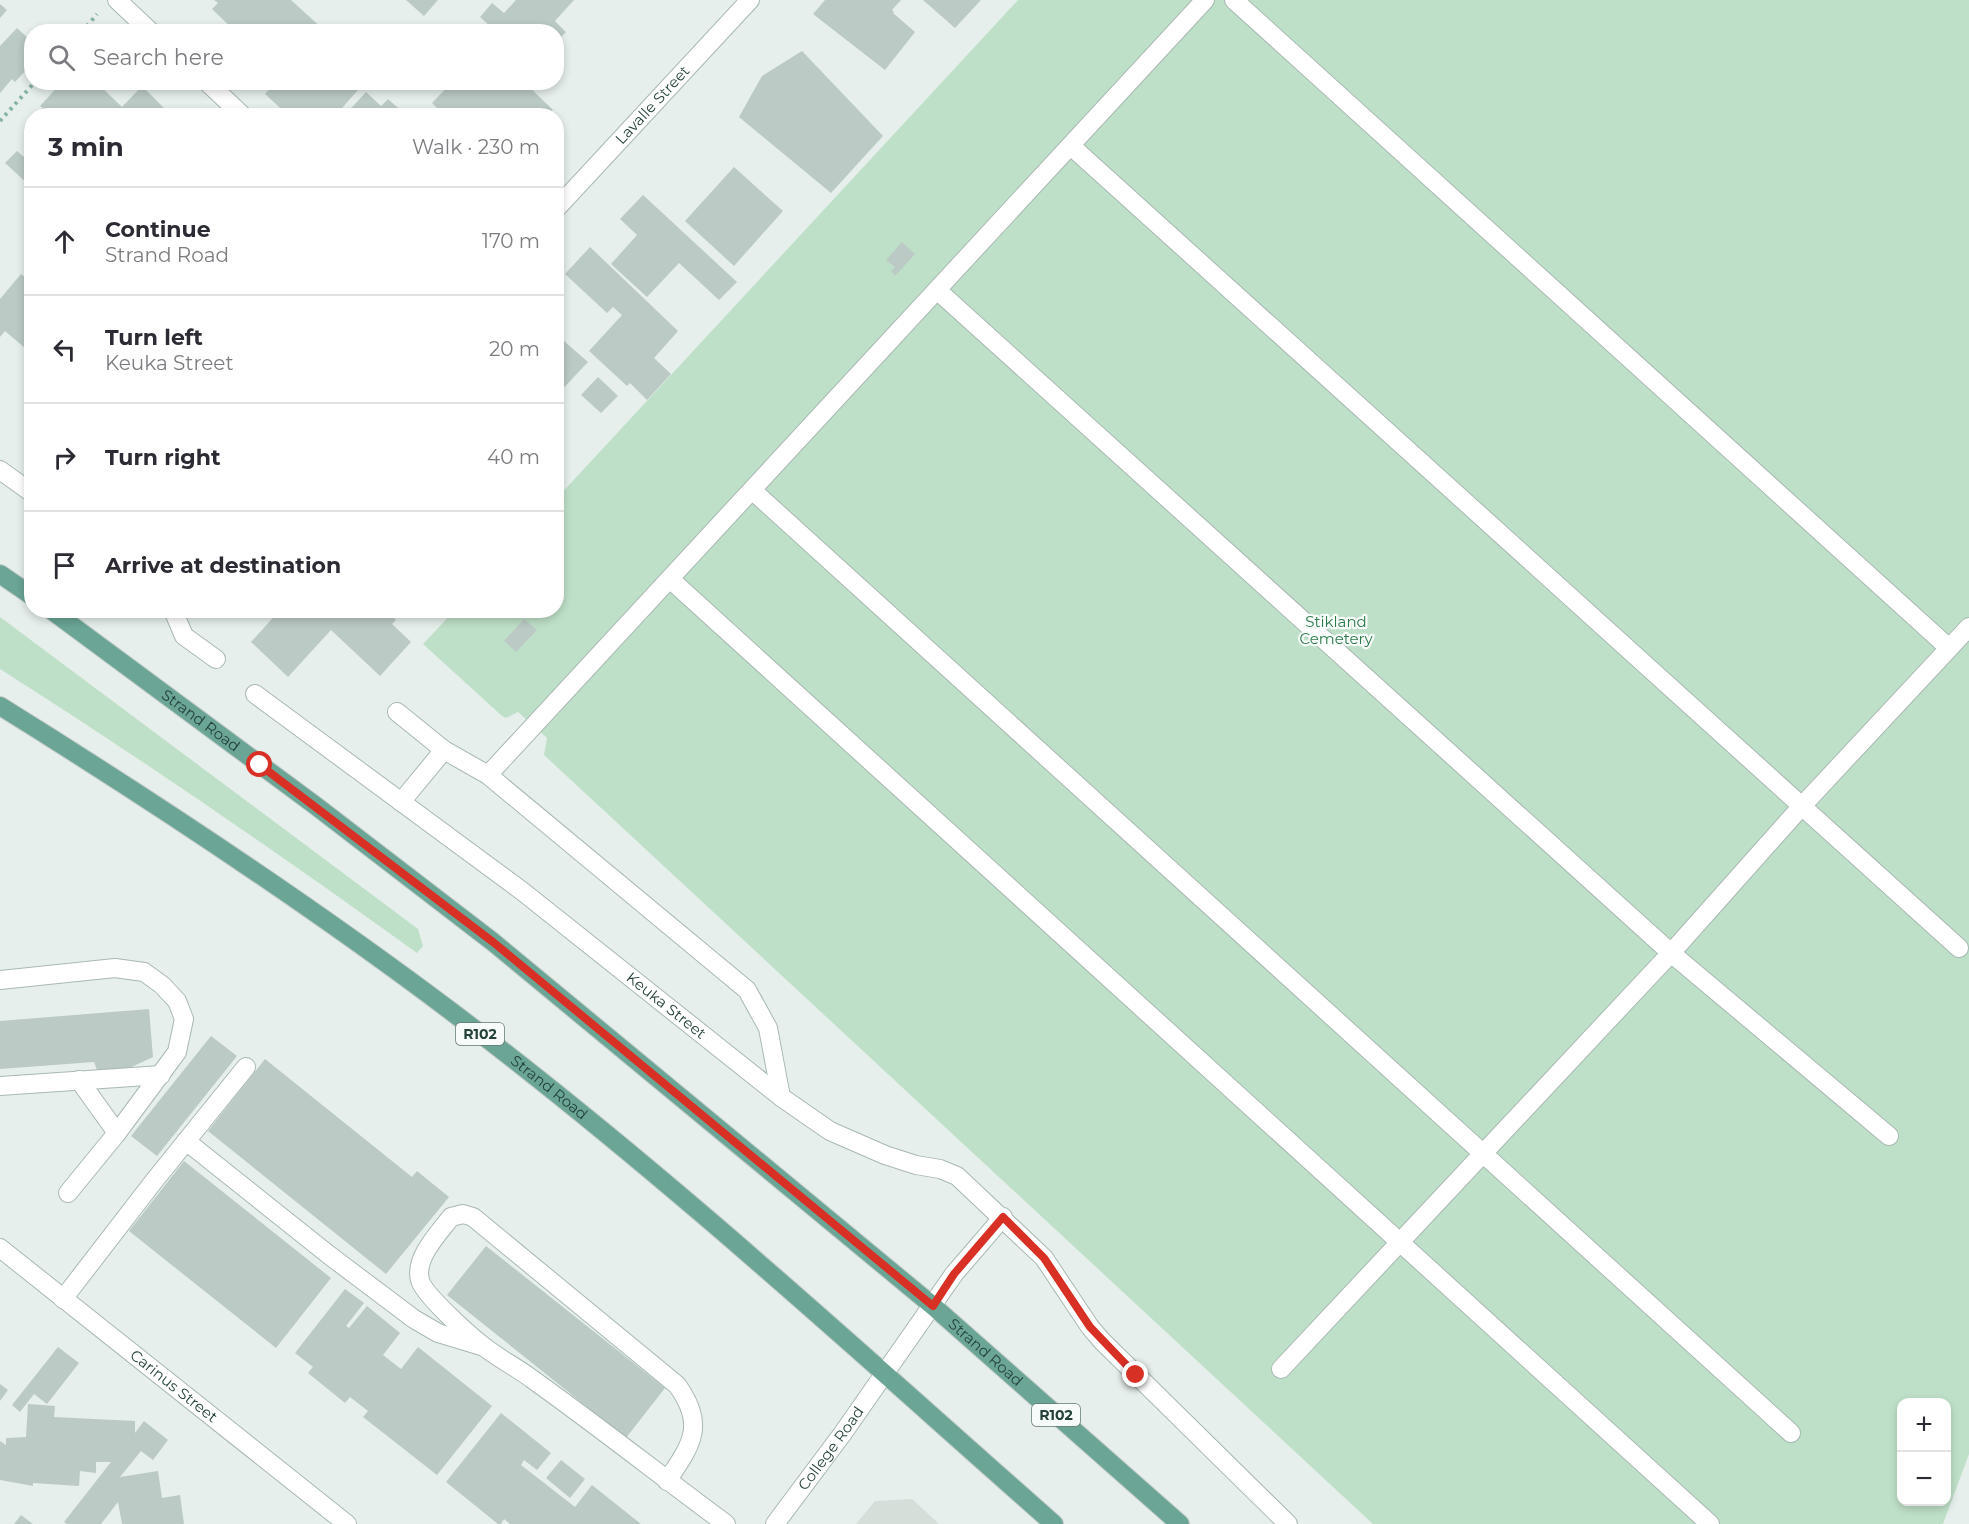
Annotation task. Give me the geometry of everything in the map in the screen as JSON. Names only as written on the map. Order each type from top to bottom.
[{"type":"main road","points":[[0,573],[24,591]]},
{"type":"main road","name":"Strand Road","points":[[62,618],[316,806],[493,942],[933,1306],[1180,1524]]},
{"type":"main road","name":"Strand Road","points":[[0,706],[283,890],[456,1015],[658,1176],[808,1308],[885,1372],[1054,1524]]},
{"type":"street","name":"Lavalle Street","points":[[564,200],[750,0]]},
{"type":"street","points":[[488,776],[1205,0]]},
{"type":"street","points":[[1234,0],[1949,648]]},
{"type":"street","points":[[125,3],[144,24]]},
{"type":"street","points":[[215,90],[235,108]]},
{"type":"street","points":[[1071,146],[1959,948]]},
{"type":"street","points":[[937,290],[1671,953],[1889,1136]]},
{"type":"street","points":[[0,470],[24,488]]},
{"type":"street","points":[[752,490],[1791,1433]]},
{"type":"street","points":[[670,579],[1710,1524]]},
{"type":"street","points":[[176,618],[184,636],[216,659]]},
{"type":"street","points":[[1281,1369],[1671,953],[1801,807],[1969,627]]},
{"type":"street","name":"Keuka Street","points":[[255,694],[522,891],[781,1097],[830,1131],[863,1146],[916,1165],[940,1169],[957,1176],[1044,1258],[1102,1341],[1288,1524]]},
{"type":"street","points":[[397,712],[444,750],[488,776],[747,990],[768,1028],[781,1097]]},
{"type":"street","points":[[401,802],[444,750]]},
{"type":"street","points":[[0,980],[115,968],[144,972],[162,985],[177,1001],[184,1019],[177,1052],[117,1133],[68,1193]]},
{"type":"street","points":[[63,1299],[246,1067]]},
{"type":"street","points":[[0,1086],[161,1075]]},
{"type":"street","points":[[79,1080],[117,1133]]},
{"type":"street","points":[[186,1141],[320,1248],[414,1319],[438,1333],[482,1346]]},
{"type":"street","points":[[667,1481],[689,1449],[693,1433],[693,1418],[688,1400],[677,1385],[486,1226],[473,1217],[456,1214],[451,1217],[425,1253],[420,1266],[420,1281],[431,1297],[482,1346],[530,1377],[667,1481],[726,1524]]},
{"type":"street","points":[[933,1306],[954,1274],[1003,1217]]},
{"type":"street","name":"Carinus Street","points":[[0,1248],[346,1524]]},
{"type":"street","name":"College Road","points":[[775,1524],[933,1306]]},
{"type":"path","points":[[89,24],[100,12]]},
{"type":"path","points":[[0,121],[28,90]]},
{"type":"shaded area","points":[[912,1499],[939,1524],[856,1524],[875,1501]]},
{"type":"green space","name":"Stikland Cemetery","points":[[1018,0],[1969,0],[1969,1454],[1951,1502],[1951,1398],[1897,1398],[1897,1506],[1950,1506],[1943,1524],[1373,1524],[544,755],[547,738],[518,712],[506,718],[423,644],[447,618],[564,618],[564,490]]},
{"type":"green space","points":[[0,617],[418,929],[423,946],[417,953],[211,808],[0,669]]},
{"type":"building","points":[[214,0],[291,0],[317,24],[228,24],[212,9],[218,3]]},
{"type":"building","points":[[406,0],[438,0],[424,16]]},
{"type":"building","points":[[516,0],[574,0],[555,21],[558,24],[488,24],[480,17],[492,3],[504,13]]},
{"type":"building","points":[[825,0],[901,0],[892,10],[893,13],[915,32],[885,70],[813,14]]},
{"type":"building","points":[[923,0],[981,0],[955,28]]},
{"type":"building","points":[[0,4],[7,10],[0,18]]},
{"type":"building","points":[[17,28],[24,35],[24,72],[15,82],[12,79],[0,93],[0,46]]},
{"type":"building","points":[[802,51],[883,136],[831,193],[739,117],[762,76]]},
{"type":"building","points":[[55,90],[104,90],[122,107],[138,90],[146,90],[164,108],[43,108],[40,106]]},
{"type":"building","points":[[269,90],[358,90],[342,108],[280,108],[265,94]]},
{"type":"building","points":[[444,90],[532,90],[551,108],[437,108],[432,103]]},
{"type":"building","points":[[366,92],[381,106],[388,99],[398,108],[351,108]]},
{"type":"building","points":[[17,151],[24,157],[24,180],[5,163]]},
{"type":"building","points":[[734,167],[783,211],[734,266],[685,221]]},
{"type":"building","points":[[643,195],[737,282],[719,300],[679,263],[647,297],[611,264],[637,235],[620,219]]},
{"type":"building","points":[[902,242],[915,254],[895,276],[891,271],[895,267],[886,260]]},
{"type":"building","points":[[590,247],[678,331],[654,358],[671,374],[647,400],[630,383],[627,386],[589,351],[622,315],[613,307],[607,313],[565,274]]},
{"type":"building","points":[[21,274],[24,276],[24,347],[5,331],[0,337],[0,299]]},
{"type":"building","points":[[564,341],[588,362],[564,388]]},
{"type":"building","points":[[598,377],[618,396],[601,413],[581,395]]},
{"type":"building","points":[[273,618],[394,618],[396,620],[392,624],[411,642],[380,676],[331,630],[288,677],[251,642]]},
{"type":"building","points":[[524,619],[537,630],[516,652],[504,641]]},
{"type":"building","points":[[149,1009],[153,1057],[125,1070],[97,1070],[94,1062],[0,1069],[0,1021]]},
{"type":"building","points":[[211,1036],[237,1056],[157,1156],[131,1136]]},
{"type":"building","points":[[265,1059],[412,1177],[417,1171],[449,1197],[386,1274],[208,1131]]},
{"type":"building","points":[[184,1161],[331,1278],[276,1348],[129,1231]]},
{"type":"building","points":[[486,1246],[665,1388],[626,1438],[447,1295]]},
{"type":"building","points":[[345,1289],[364,1303],[346,1326],[349,1328],[367,1306],[400,1333],[383,1355],[401,1369],[418,1347],[492,1406],[437,1475],[363,1417],[368,1411],[350,1397],[345,1403],[308,1373],[313,1367],[295,1353]]},
{"type":"building","points":[[58,1347],[79,1363],[47,1404],[34,1394],[20,1412],[12,1405]]},
{"type":"building","points":[[0,1384],[8,1390],[0,1401]]},
{"type":"building","points":[[28,1404],[55,1406],[54,1417],[135,1421],[135,1433],[144,1421],[168,1440],[153,1460],[141,1451],[120,1477],[158,1471],[162,1498],[180,1495],[184,1524],[122,1524],[118,1502],[101,1524],[67,1524],[64,1522],[111,1462],[96,1462],[96,1473],[80,1471],[79,1486],[33,1483],[33,1486],[0,1480],[0,1441],[6,1445],[6,1438],[26,1437]]},
{"type":"building","points":[[501,1413],[551,1453],[537,1470],[524,1460],[521,1465],[575,1507],[592,1485],[641,1524],[510,1524],[504,1519],[501,1524],[498,1524],[446,1482]]},
{"type":"building","points":[[561,1460],[585,1479],[570,1498],[546,1478]]},
{"type":"building","points":[[21,1515],[33,1524],[14,1524]]},
{"type":"route","points":[[260,765],[493,942],[933,1306],[954,1274],[1003,1217],[1044,1258],[1090,1327],[1136,1375]]}]
